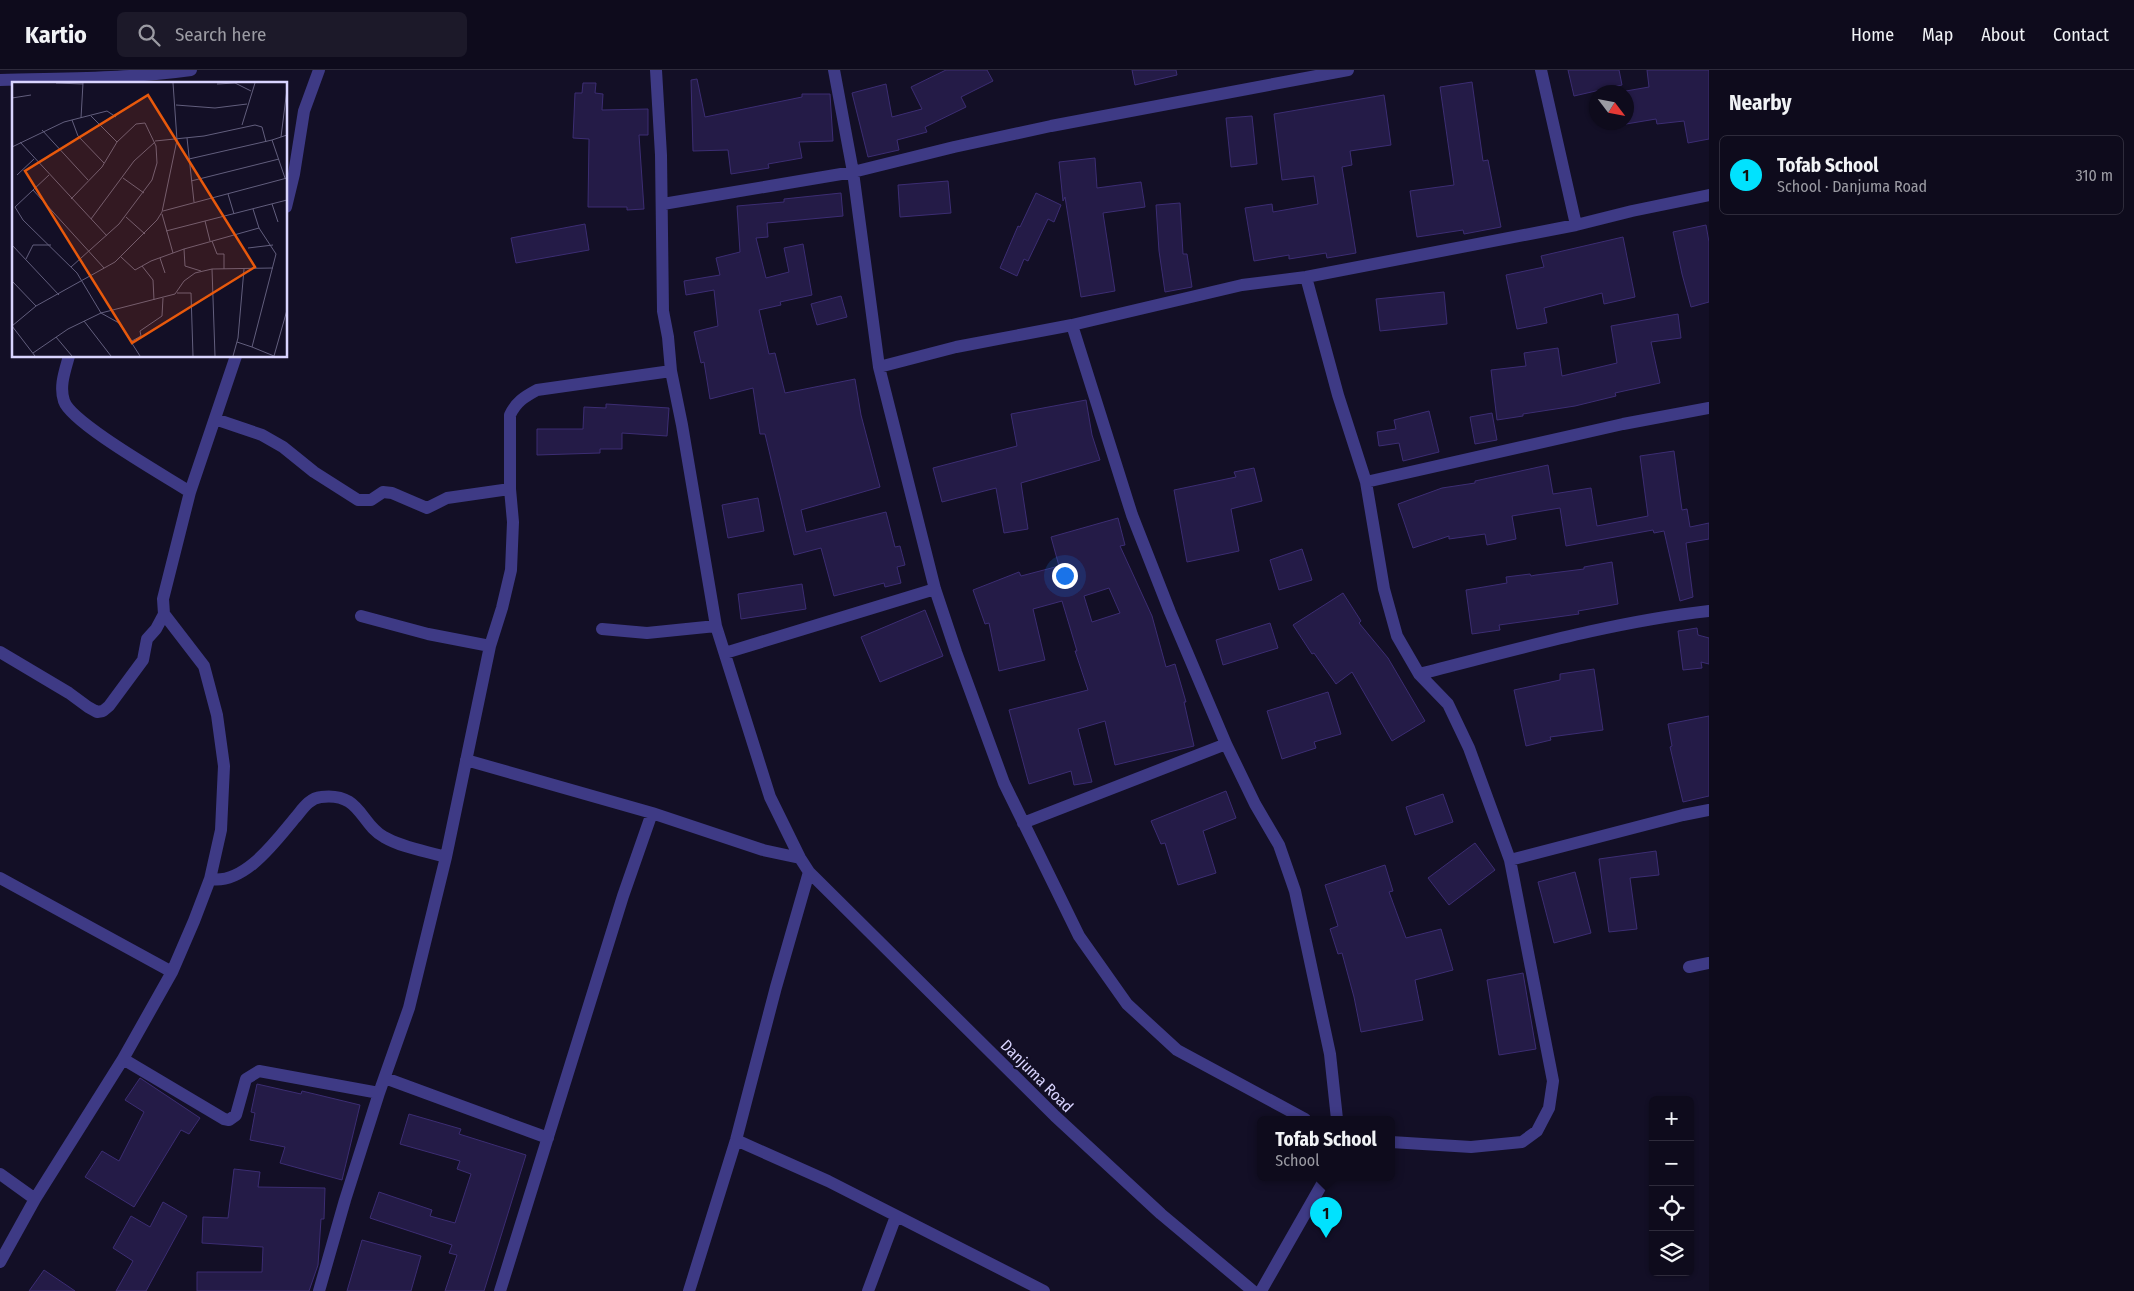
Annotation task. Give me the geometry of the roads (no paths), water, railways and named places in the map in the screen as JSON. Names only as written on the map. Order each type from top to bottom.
[{"type":"street","points":[[0,80],[16,82],[96,79],[156,75],[191,70]]},
{"type":"street","points":[[288,199],[304,111],[320,70]]},
{"type":"street","name":"Danjuma Road","points":[[656,70],[662,204],[663,311],[668,337],[671,371],[716,626],[770,797],[800,858],[809,872],[1055,1116],[1161,1214],[1253,1291]]},
{"type":"street","points":[[834,70],[853,172],[879,367],[935,589],[1004,783],[1079,936],[1127,1004],[1177,1050],[1299,1116]]},
{"type":"street","points":[[662,204],[853,172],[954,146],[1041,128],[1348,70]]},
{"type":"street","points":[[1541,70],[1576,225]]},
{"type":"street","points":[[879,367],[956,347],[1072,325],[1242,285],[1306,277],[1576,225],[1632,210],[1709,195]]},
{"type":"street","points":[[1306,277],[1338,395],[1366,482],[1384,589],[1397,636],[1419,674],[1448,704],[1469,748],[1510,860],[1554,1081],[1549,1108],[1537,1131],[1522,1142],[1471,1147],[1395,1142]]},
{"type":"street","points":[[1072,325],[1132,515],[1170,612],[1226,744],[1255,804],[1278,845],[1295,891],[1330,1054],[1337,1116]]},
{"type":"street","points":[[68,358],[62,389],[64,403],[71,412],[88,426],[190,492]]},
{"type":"street","points":[[0,652],[97,712],[109,706],[143,660],[146,639],[156,629],[164,614],[164,599],[168,575],[190,492],[235,358]]},
{"type":"street","points":[[319,1291],[345,1200],[379,1093],[409,1008],[446,856],[490,646],[511,570],[513,522],[510,488],[510,415],[514,406],[521,399],[537,390],[671,371]]},
{"type":"street","points":[[1366,482],[1623,424],[1709,408]]},
{"type":"street","points":[[215,419],[262,435],[284,447],[314,472],[358,500],[372,500],[383,492],[392,493],[427,508],[447,498],[510,488]]},
{"type":"street","points":[[725,653],[935,589]]},
{"type":"street","points":[[1419,674],[1587,632],[1671,615],[1709,611]]},
{"type":"street","points":[[0,1262],[35,1199],[123,1059],[172,972],[210,879],[221,830],[224,766],[217,715],[204,666],[164,614]]},
{"type":"street","points":[[361,616],[428,634],[490,646]]},
{"type":"street","points":[[602,629],[647,633],[716,626]]},
{"type":"street","points":[[1022,822],[1226,744]]},
{"type":"street","points":[[466,760],[652,813],[763,850],[800,858]]},
{"type":"street","points":[[210,879],[219,881],[231,879],[245,870],[277,840],[308,802],[319,797],[340,798],[355,806],[382,836],[393,842],[446,856]]},
{"type":"street","points":[[1510,860],[1709,810]]},
{"type":"street","points":[[500,1291],[623,896],[652,813]]},
{"type":"street","points":[[689,1291],[736,1140],[776,987],[809,872]]},
{"type":"street","points":[[0,878],[172,972]]},
{"type":"street","points":[[1689,967],[1709,962]]},
{"type":"street","points":[[123,1059],[224,1119],[229,1120],[236,1115],[246,1079],[259,1071],[379,1093]]},
{"type":"street","points":[[385,1078],[548,1138]]},
{"type":"street","points":[[736,1140],[828,1181],[1044,1291]]},
{"type":"street","points":[[0,1174],[35,1199]]},
{"type":"street","points":[[1261,1291],[1324,1181]]},
{"type":"street","points":[[868,1291],[896,1216]]},
{"type":"place","name":"Tofab School","points":[[1326,1238]]}]
